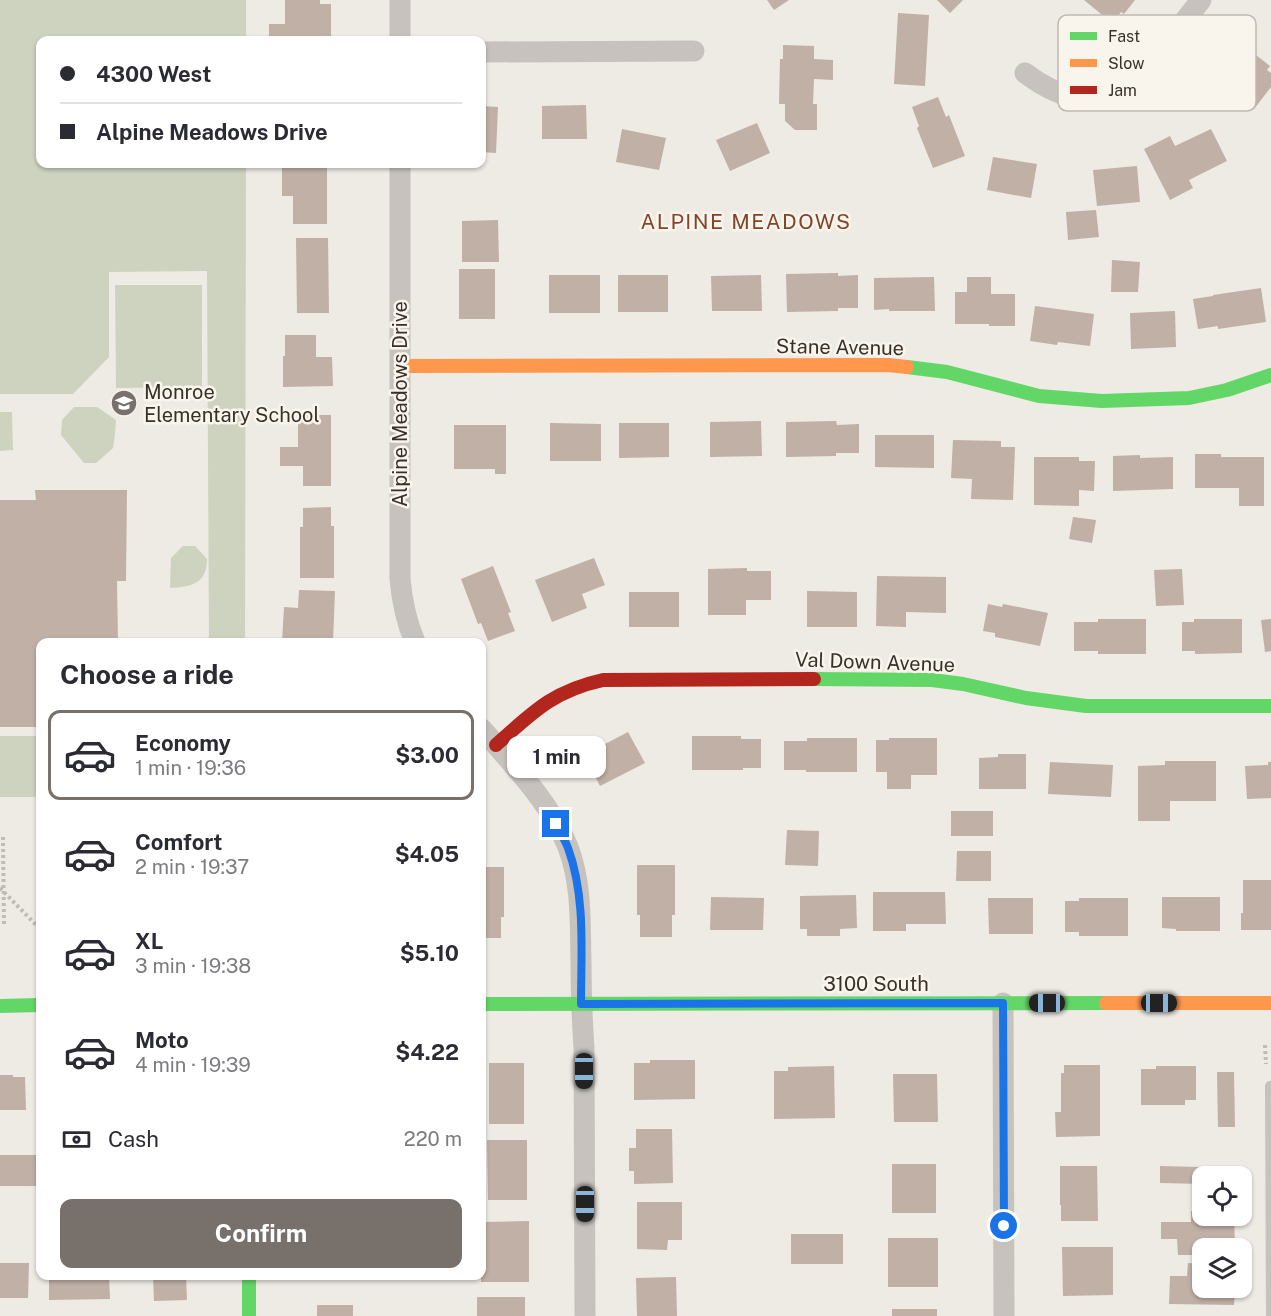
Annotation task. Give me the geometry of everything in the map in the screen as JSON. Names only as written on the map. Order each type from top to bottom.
[{"type":"street","points":[[400,0],[400,36]]},
{"type":"street","points":[[1189,15],[1201,0]]},
{"type":"street","points":[[486,52],[694,51]]},
{"type":"street","points":[[1024,73],[1058,93]]},
{"type":"street","name":"Alpine Meadows Drive","points":[[400,168],[400,579],[407,624],[413,638]]},
{"type":"street","name":"Stane Avenue","points":[[400,366],[888,365],[947,372],[1039,396],[1102,400],[1189,398],[1227,390],[1271,375]]},
{"type":"street","name":"Val Down Avenue","points":[[496,745],[543,704],[557,695],[586,683],[603,680],[932,680],[963,684],[1026,698],[1086,706],[1271,706]]},
{"type":"street","points":[[486,734],[543,803],[568,847],[576,877],[580,908],[584,1048],[585,1316]]},
{"type":"street","points":[[1003,1003],[1004,1316]]},
{"type":"street","name":"3100 South","points":[[486,1004],[1271,1003]]},
{"type":"street","points":[[0,1005],[36,1005]]},
{"type":"street","points":[[249,1280],[249,1316]]},
{"type":"lane","points":[[1270,1086],[1271,1316]]},
{"type":"path","points":[[3,837],[4,926]]},
{"type":"path","points":[[2,890],[36,925]]},
{"type":"path","points":[[1265,1045],[1266,1064]]},
{"type":"green space","points":[[0,0],[246,0],[246,36],[36,36],[36,168],[246,168],[245,638],[209,638],[207,271],[109,272],[109,357],[73,394],[0,394]]},
{"type":"green space","points":[[115,285],[202,285],[202,387],[116,388]]},
{"type":"green space","points":[[74,407],[97,407],[116,420],[113,448],[96,463],[84,463],[61,435],[62,420]]},
{"type":"green space","points":[[0,412],[12,412],[13,450],[0,451]]},
{"type":"green space","points":[[183,546],[195,546],[207,559],[204,574],[191,585],[170,588],[171,558]]},
{"type":"green space","points":[[0,736],[36,736],[36,797],[0,797]]},
{"type":"building","points":[[285,0],[320,0],[320,4],[331,4],[331,36],[269,36],[269,24],[285,24]]},
{"type":"building","points":[[767,0],[789,0],[774,10]]},
{"type":"building","points":[[937,0],[963,0],[950,13]]},
{"type":"building","points":[[1084,0],[1135,0],[1124,14],[1121,12],[1119,15],[1102,15]]},
{"type":"building","points":[[898,13],[929,15],[925,86],[894,84]]},
{"type":"building","points":[[783,45],[814,46],[814,59],[833,60],[833,80],[814,79],[813,104],[817,104],[817,130],[795,130],[785,121],[785,104],[779,104],[780,59],[783,59]]},
{"type":"building","points":[[1256,55],[1270,66],[1267,70],[1271,73],[1271,87],[1256,106]]},
{"type":"building","points":[[938,97],[946,117],[949,115],[965,156],[933,168],[917,128],[919,126],[912,107]]},
{"type":"building","points":[[586,105],[587,139],[542,139],[542,106]]},
{"type":"building","points":[[486,106],[498,107],[496,153],[486,152]]},
{"type":"building","points":[[757,123],[770,153],[730,171],[716,140]]},
{"type":"building","points":[[622,129],[666,138],[659,170],[616,162]]},
{"type":"building","points":[[1211,129],[1227,161],[1189,180],[1193,188],[1170,200],[1144,149],[1170,136],[1175,146]]},
{"type":"building","points":[[993,157],[1037,164],[1031,198],[987,190]]},
{"type":"building","points":[[1137,166],[1140,202],[1097,206],[1093,170]]},
{"type":"building","points":[[282,168],[327,168],[327,224],[293,224],[293,196],[282,196]]},
{"type":"building","points":[[1096,210],[1099,237],[1068,240],[1066,212]]},
{"type":"building","points":[[498,220],[499,262],[462,262],[462,221]]},
{"type":"building","points":[[296,238],[328,238],[329,313],[297,313]]},
{"type":"building","points":[[1112,260],[1140,262],[1138,292],[1111,292]]},
{"type":"building","points":[[459,269],[495,269],[495,319],[459,319]]},
{"type":"building","points":[[838,273],[838,276],[858,275],[858,308],[838,308],[838,311],[787,312],[786,274]]},
{"type":"building","points":[[549,275],[600,275],[600,313],[549,313]]},
{"type":"building","points":[[618,275],[668,275],[668,312],[618,312]]},
{"type":"building","points":[[761,275],[762,311],[712,311],[711,276]]},
{"type":"building","points":[[934,277],[935,311],[874,310],[874,278]]},
{"type":"building","points":[[967,277],[991,277],[991,294],[1015,294],[1015,326],[955,324],[955,292],[967,292]]},
{"type":"building","points":[[1261,288],[1266,322],[1218,329],[1218,326],[1198,329],[1193,299]]},
{"type":"building","points":[[1035,306],[1094,314],[1090,346],[1030,341]]},
{"type":"building","points":[[1175,311],[1176,347],[1131,349],[1130,313]]},
{"type":"building","points":[[285,335],[316,335],[316,357],[332,357],[333,386],[283,387]]},
{"type":"building","points":[[298,415],[331,415],[331,486],[303,486],[303,466],[280,466],[280,447],[298,447]]},
{"type":"building","points":[[761,421],[762,456],[710,457],[710,422]]},
{"type":"building","points":[[836,421],[837,425],[859,424],[859,453],[786,457],[786,422]]},
{"type":"building","points":[[550,423],[601,424],[601,461],[550,461]]},
{"type":"building","points":[[619,423],[669,423],[669,457],[619,458]]},
{"type":"building","points":[[454,425],[506,425],[506,474],[495,474],[495,469],[454,469]]},
{"type":"building","points":[[875,435],[934,435],[934,468],[875,467]]},
{"type":"building","points":[[953,440],[1001,441],[1001,447],[1015,447],[1013,500],[971,499],[972,479],[951,478]]},
{"type":"building","points":[[1195,454],[1221,454],[1221,457],[1264,457],[1264,506],[1239,506],[1239,488],[1195,488]]},
{"type":"building","points":[[1140,455],[1140,458],[1173,457],[1173,489],[1113,491],[1113,456]]},
{"type":"building","points":[[1034,457],[1079,457],[1079,461],[1095,461],[1094,491],[1079,490],[1079,506],[1034,505]]},
{"type":"building","points":[[35,490],[127,490],[126,581],[117,581],[118,638],[36,638],[36,727],[0,727],[0,500],[36,500]]},
{"type":"building","points":[[331,507],[331,526],[334,526],[334,578],[300,578],[300,527],[303,527],[303,508]]},
{"type":"building","points":[[1073,517],[1096,520],[1092,543],[1069,539]]},
{"type":"building","points":[[594,558],[605,585],[582,594],[587,608],[552,622],[535,580]]},
{"type":"building","points":[[493,566],[511,612],[508,613],[515,631],[488,641],[481,623],[478,624],[461,579]]},
{"type":"building","points":[[747,568],[747,571],[771,571],[771,600],[746,600],[746,615],[708,615],[708,569]]},
{"type":"building","points":[[1182,569],[1184,605],[1156,606],[1154,570]]},
{"type":"building","points":[[877,576],[946,577],[946,613],[906,612],[906,627],[876,626]]},
{"type":"building","points":[[299,590],[335,591],[333,638],[282,638],[284,607],[298,608]]},
{"type":"building","points":[[807,591],[857,592],[857,627],[807,627]]},
{"type":"building","points":[[629,592],[679,592],[679,627],[629,627]]},
{"type":"building","points":[[988,604],[1002,607],[1003,604],[1048,613],[1040,646],[995,637],[995,633],[983,631]]},
{"type":"building","points":[[1098,619],[1146,619],[1146,654],[1098,654],[1098,651],[1074,651],[1074,622],[1098,622]]},
{"type":"building","points":[[1194,619],[1242,619],[1242,653],[1195,654],[1195,651],[1182,651],[1182,622],[1194,622]]},
{"type":"building","points":[[1271,619],[1271,651],[1265,652],[1261,620]]},
{"type":"building","points":[[628,732],[645,763],[600,786],[584,755]]},
{"type":"building","points":[[692,736],[741,736],[741,739],[761,739],[761,768],[692,770]]},
{"type":"building","points":[[807,738],[857,738],[857,772],[784,770],[784,741],[807,741]]},
{"type":"building","points":[[889,738],[937,738],[937,775],[911,775],[911,789],[887,789],[887,772],[876,772],[876,740],[889,740]]},
{"type":"building","points":[[998,754],[1026,754],[1026,789],[979,789],[979,758],[998,757]]},
{"type":"building","points":[[1165,761],[1216,761],[1216,801],[1170,801],[1170,821],[1138,821],[1138,766],[1165,765]]},
{"type":"building","points":[[1050,762],[1113,765],[1111,797],[1048,794]]},
{"type":"building","points":[[1268,762],[1271,762],[1271,798],[1247,799],[1245,766],[1268,765]]},
{"type":"building","points":[[951,811],[993,811],[993,836],[951,836]]},
{"type":"building","points":[[787,830],[819,831],[818,866],[785,865]]},
{"type":"building","points":[[957,851],[991,851],[991,881],[956,881]]},
{"type":"building","points":[[637,865],[675,865],[675,915],[672,915],[672,937],[640,937],[640,915],[637,915]]},
{"type":"building","points":[[486,867],[504,867],[504,917],[501,917],[501,938],[486,938]]},
{"type":"building","points":[[1243,880],[1271,880],[1271,930],[1241,930]]},
{"type":"building","points":[[873,892],[945,892],[946,924],[906,924],[906,931],[873,931]]},
{"type":"building","points":[[856,895],[857,928],[840,929],[840,936],[807,936],[807,929],[800,929],[800,896]]},
{"type":"building","points":[[711,897],[764,898],[763,930],[710,930]]},
{"type":"building","points":[[1162,897],[1220,897],[1220,931],[1176,931],[1176,929],[1162,928]]},
{"type":"building","points":[[988,898],[1033,898],[1033,934],[989,934]]},
{"type":"building","points":[[1079,898],[1128,898],[1128,936],[1079,936],[1079,932],[1065,932],[1065,901],[1079,901]]},
{"type":"building","points":[[650,1060],[695,1060],[695,1099],[634,1100],[634,1063],[650,1063]]},
{"type":"building","points":[[489,1063],[524,1063],[524,1124],[489,1124]]},
{"type":"building","points":[[1064,1065],[1100,1065],[1100,1136],[1056,1137],[1055,1112],[1061,1112],[1061,1073],[1064,1073]]},
{"type":"building","points":[[834,1066],[835,1118],[774,1119],[774,1071],[788,1071],[788,1067]]},
{"type":"building","points":[[1156,1066],[1196,1066],[1196,1100],[1185,1100],[1185,1105],[1141,1105],[1141,1069],[1156,1069]]},
{"type":"building","points":[[1217,1072],[1234,1072],[1235,1127],[1218,1127]]},
{"type":"building","points":[[893,1074],[937,1074],[938,1122],[894,1122]]},
{"type":"building","points":[[0,1075],[25,1077],[26,1110],[0,1110]]},
{"type":"building","points":[[636,1129],[672,1129],[673,1183],[634,1184],[634,1171],[629,1171],[629,1148],[636,1148]]},
{"type":"building","points":[[487,1140],[527,1140],[527,1200],[488,1200]]},
{"type":"building","points":[[0,1155],[36,1155],[36,1186],[0,1186]]},
{"type":"building","points":[[892,1164],[936,1164],[936,1213],[892,1213]]},
{"type":"building","points":[[1060,1166],[1097,1166],[1098,1221],[1061,1221]]},
{"type":"building","points":[[1160,1166],[1192,1167],[1192,1184],[1160,1183]]},
{"type":"building","points":[[637,1202],[682,1202],[682,1240],[668,1240],[667,1250],[637,1249]]},
{"type":"building","points":[[1192,1211],[1192,1226],[1234,1226],[1235,1238],[1192,1238],[1192,1255],[1178,1255],[1177,1239],[1161,1239],[1161,1222],[1191,1222]]},
{"type":"building","points":[[529,1221],[529,1282],[481,1282],[481,1280],[486,1280],[486,1222]]},
{"type":"building","points":[[791,1234],[843,1234],[843,1264],[791,1264]]},
{"type":"building","points":[[888,1238],[938,1238],[938,1287],[888,1287]]},
{"type":"building","points":[[1062,1247],[1113,1247],[1113,1295],[1063,1296]]},
{"type":"building","points":[[0,1263],[29,1263],[28,1298],[0,1298]]},
{"type":"building","points":[[1188,1263],[1192,1263],[1192,1298],[1234,1298],[1234,1305],[1169,1304],[1170,1276],[1187,1276]]},
{"type":"building","points":[[676,1277],[677,1316],[637,1316],[636,1278]]},
{"type":"building","points":[[49,1280],[109,1280],[110,1299],[49,1300]]},
{"type":"building","points":[[153,1280],[186,1280],[187,1300],[154,1301]]},
{"type":"building","points":[[477,1297],[525,1297],[525,1316],[477,1316]]},
{"type":"building","points":[[317,1305],[353,1305],[353,1316],[317,1316]]},
{"type":"building","points":[[892,1309],[937,1309],[937,1316],[892,1316]]},
{"type":"traffic: fast","points":[[907,367],[947,372],[1039,396],[1102,401],[1189,398],[1227,390],[1271,375]]},
{"type":"traffic: fast","points":[[814,679],[932,680],[963,684],[1026,698],[1086,706],[1271,706]]},
{"type":"traffic: fast","points":[[486,1004],[1106,1003]]},
{"type":"traffic: fast","points":[[0,1006],[36,1005]]},
{"type":"traffic: fast","points":[[249,1280],[249,1316]]},
{"type":"traffic: slow","points":[[400,366],[888,365],[907,367]]},
{"type":"traffic: slow","points":[[1106,1003],[1271,1003]]},
{"type":"traffic: jam","points":[[496,745],[545,704],[570,690],[603,680],[814,679]]},
{"type":"place","name":"Monroe Elementary School","points":[[124,403]]},
{"type":"district","name":"ALPINE MEADOWS","points":[[746,221]]},
{"type":"route","points":[[556,824],[568,847],[576,877],[580,908],[581,1004],[1003,1003],[1004,1226]]}]
